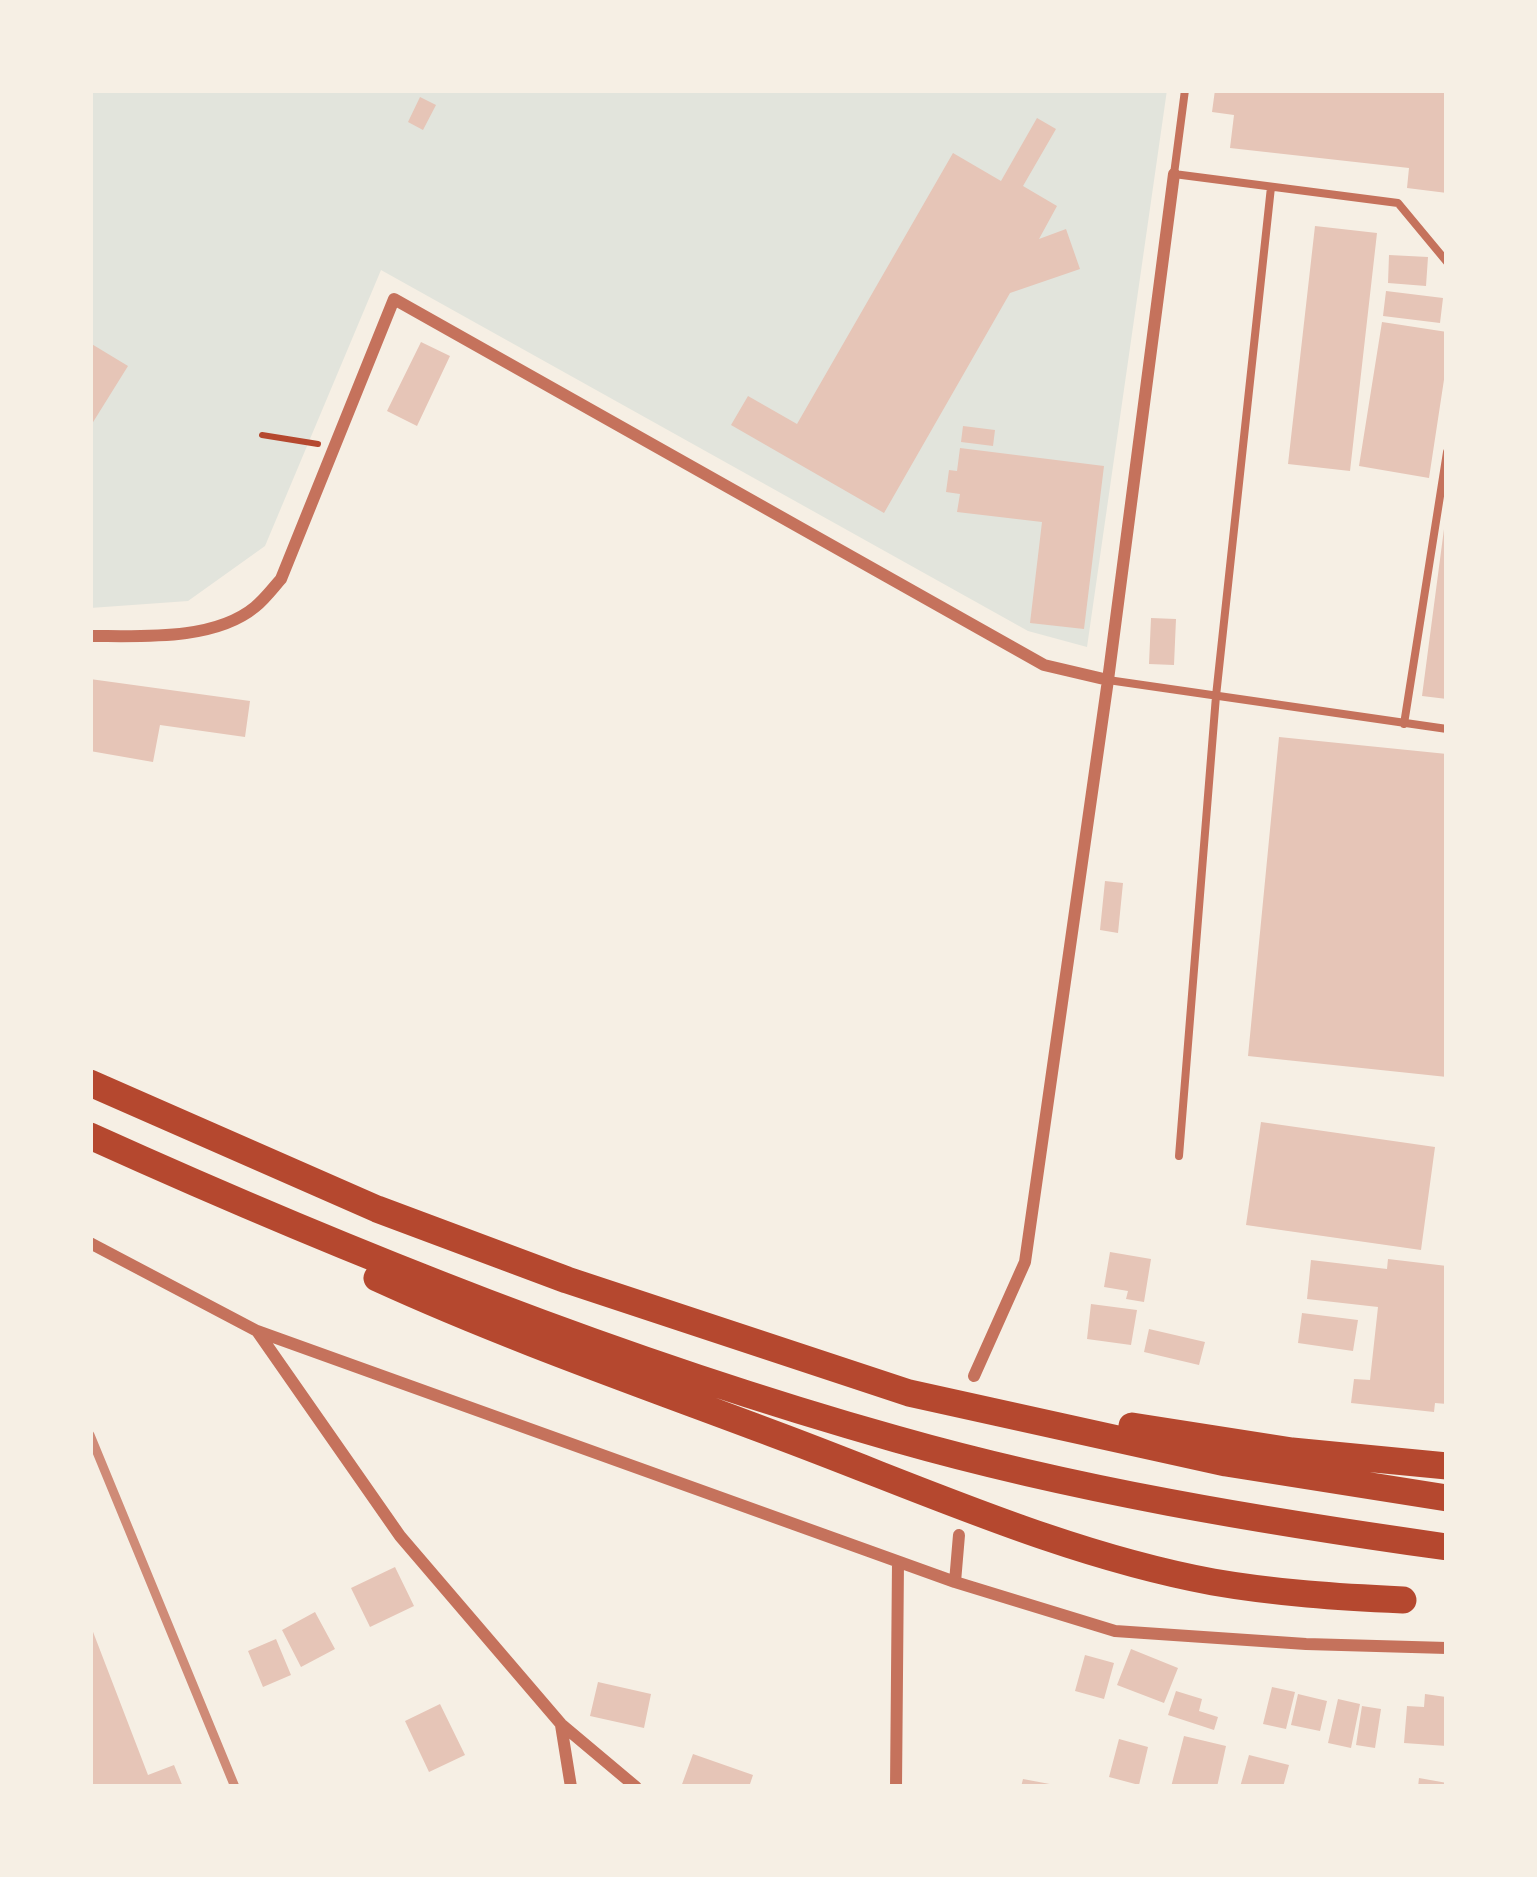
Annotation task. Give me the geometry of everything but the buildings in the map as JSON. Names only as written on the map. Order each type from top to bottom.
[{"type":"highway","points":[[90,1083],[377,1209],[567,1280],[909,1393],[1226,1463],[1447,1498]]},
{"type":"highway","points":[[90,1136],[359,1254],[539,1321],[896,1439],[1048,1478],[1447,1547]]},
{"type":"highway","points":[[187,1180],[312,1249],[451,1312],[1037,1532],[1211,1582],[1303,1595],[1403,1600]]},
{"type":"highway","points":[[909,1393],[1292,1450],[1447,1466]]},
{"type":"street","points":[[974,1376],[1025,1262],[1174,174]]},
{"type":"street","points":[[90,636],[218,627],[254,608],[281,579],[394,299],[1044,664],[1108,680]]},
{"type":"street","points":[[90,1243],[257,1331],[955,1582],[1115,1631],[1447,1648]]},
{"type":"street","points":[[257,1331],[400,1536],[561,1724],[636,1787]]},
{"type":"street","points":[[955,1582],[959,1535]]},
{"type":"street","points":[[896,1787],[898,1562]]},
{"type":"street","points":[[561,1724],[571,1787]]},
{"type":"lane","points":[[1185,90],[1174,174],[1398,203],[1447,262]]},
{"type":"lane","points":[[1179,1156],[1216,696],[1271,187]]},
{"type":"lane","points":[[1404,724],[1447,452]]},
{"type":"lane","points":[[1108,680],[1447,729]]},
{"type":"shaded area","points":[[90,90],[1167,90],[1087,647],[1028,631],[381,270],[265,546],[188,601],[90,608]]},
{"type":"railway","points":[[90,1435],[235,1787]]}]
